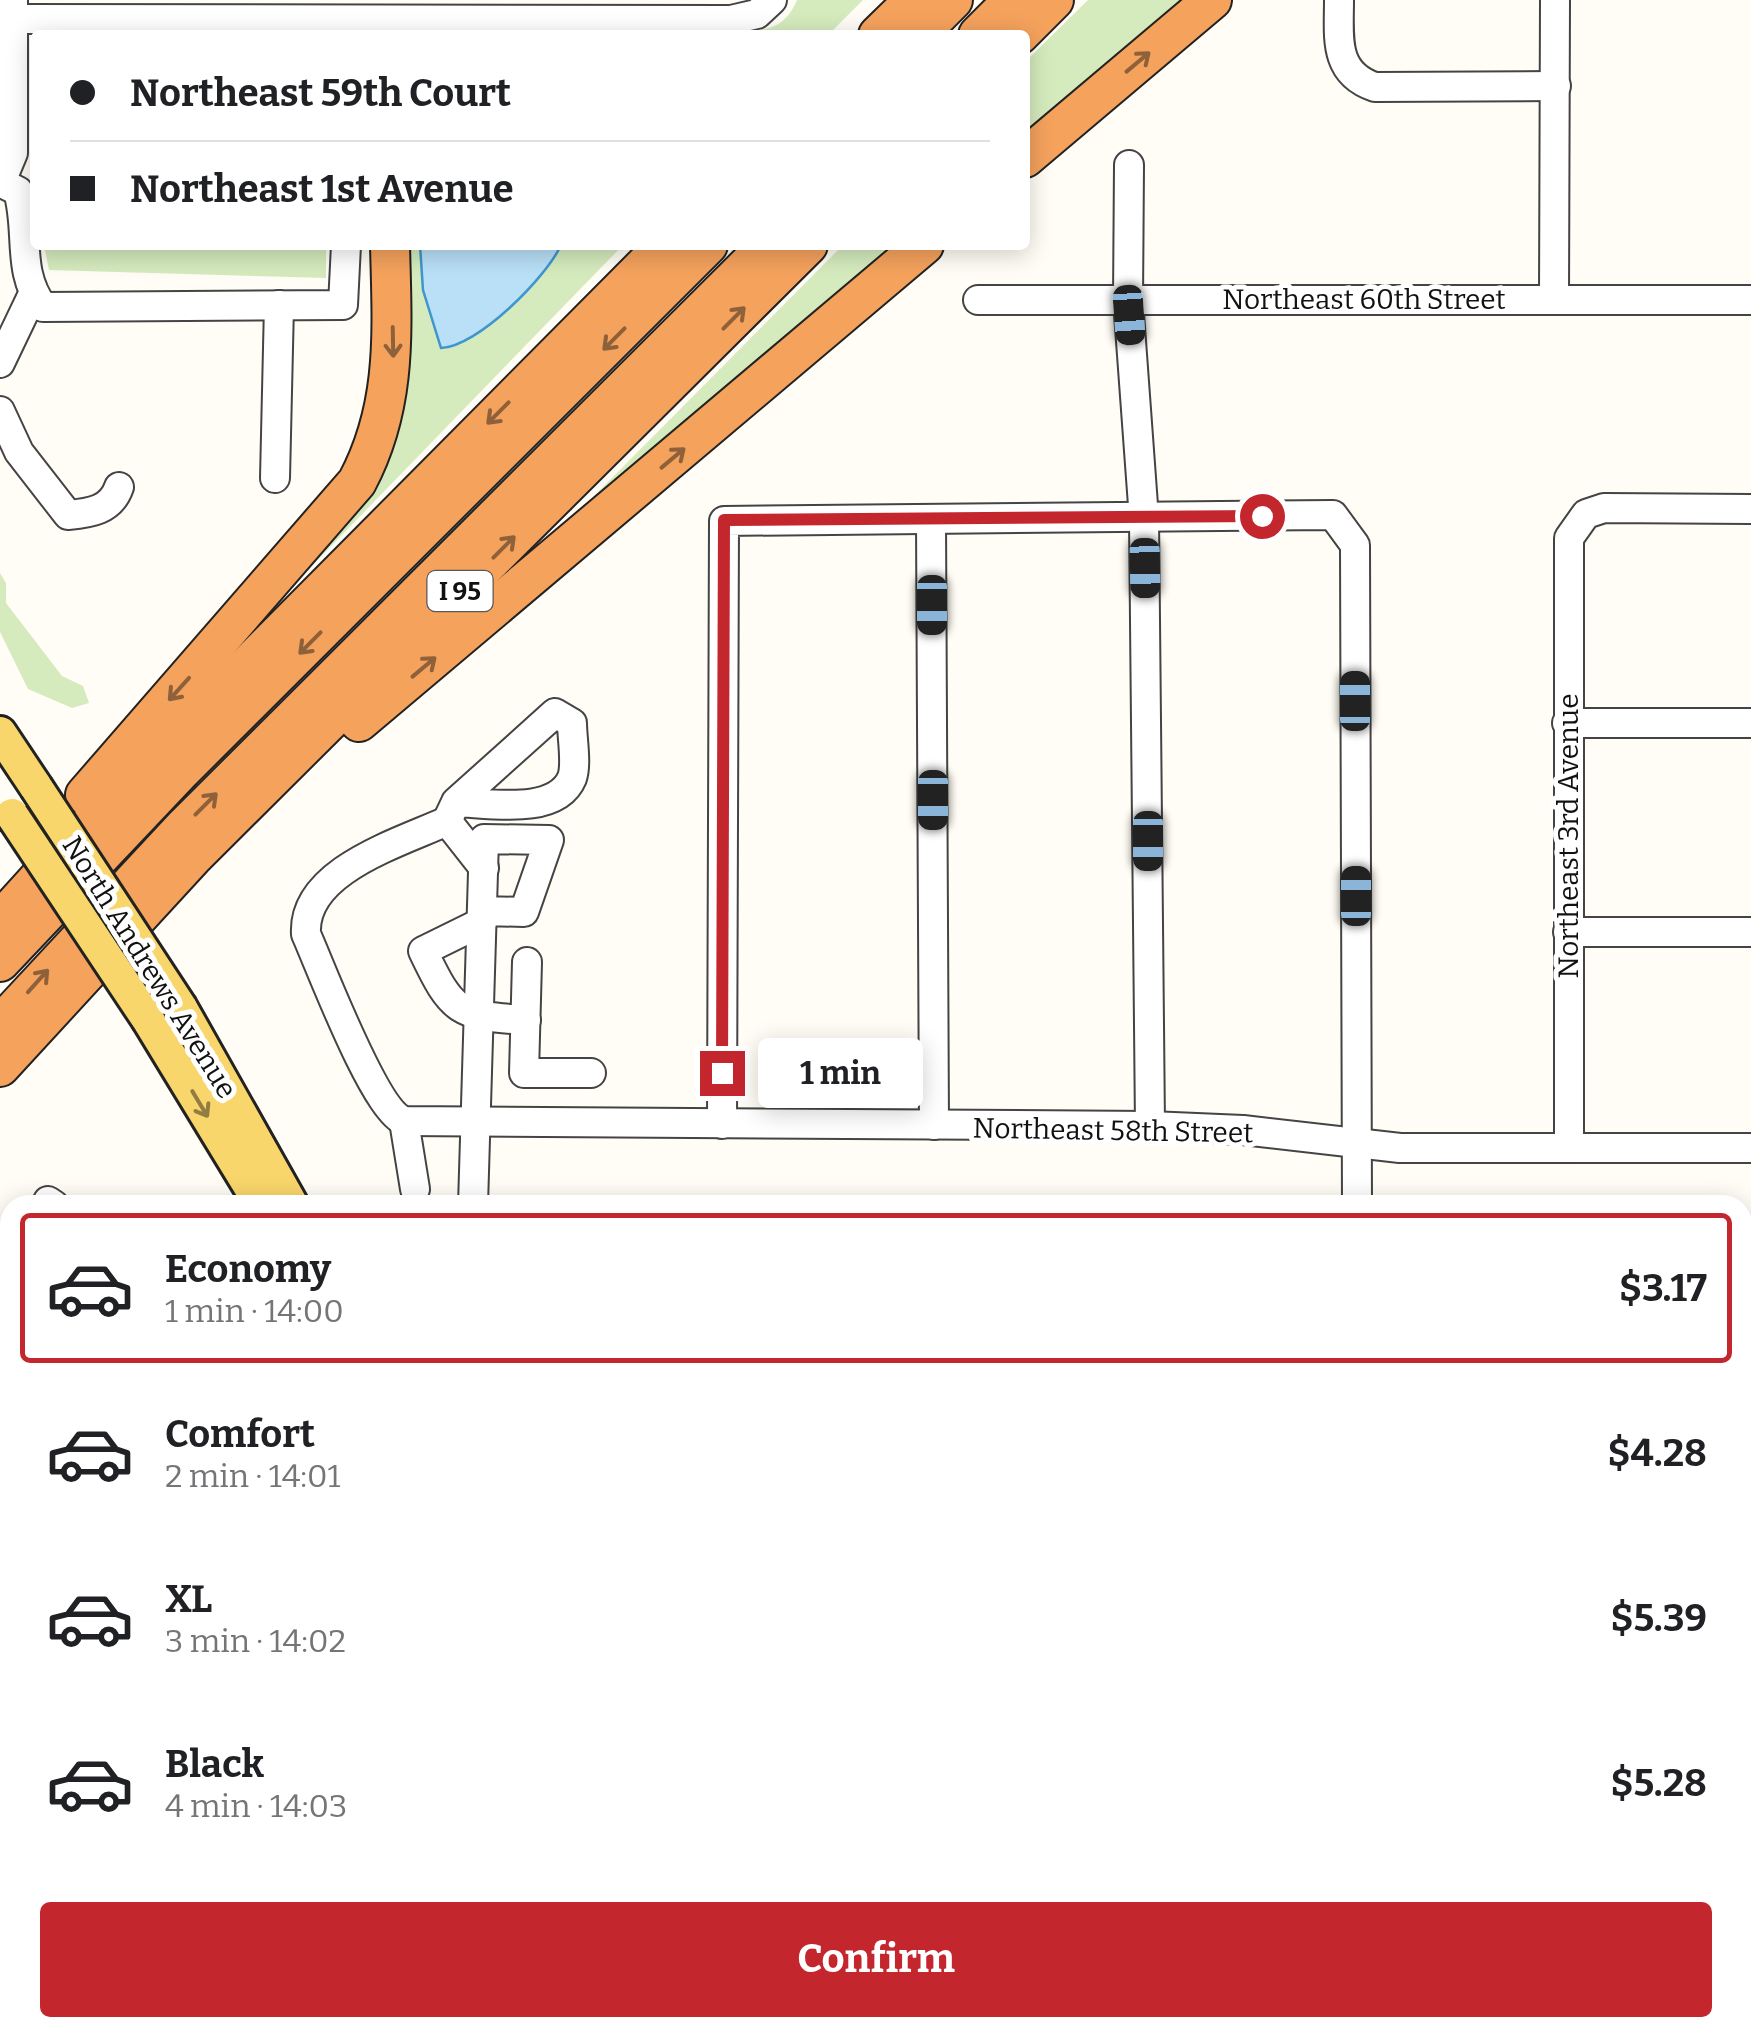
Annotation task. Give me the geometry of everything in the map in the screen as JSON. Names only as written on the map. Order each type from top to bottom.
[{"type":"highway","points":[[883,30],[914,0]]},
{"type":"highway","points":[[923,30],[953,0]]},
{"type":"highway","points":[[983,30],[1013,0]]},
{"type":"highway","points":[[1024,30],[1054,0]]},
{"type":"highway","points":[[1030,154],[1212,0]]},
{"type":"highway","points":[[0,891],[357,482],[379,436],[392,380],[390,250]]},
{"type":"highway","points":[[0,920],[79,834],[660,250]]},
{"type":"highway","points":[[0,962],[170,782],[703,250]]},
{"type":"highway","points":[[0,1025],[208,802],[763,250]]},
{"type":"highway","name":"I 95","points":[[0,1067],[114,938],[803,250]]},
{"type":"highway","points":[[114,938],[239,838],[357,724],[918,250]]},
{"type":"main road","name":"North Andrews Avenue","points":[[0,733],[181,1008],[286,1195]]},
{"type":"main road","name":"North Andrews Avenue","points":[[6,806],[149,1021],[255,1195]]},
{"type":"street","points":[[346,250],[343,305],[44,307],[25,274],[24,210],[18,191],[0,182],[13,154],[24,109],[14,10],[732,20],[757,14],[772,0]]},
{"type":"street","points":[[1339,0],[1339,52],[1351,75],[1375,87],[1556,86]]},
{"type":"street","points":[[1554,298],[1555,0]]},
{"type":"street","points":[[1129,165],[1128,300],[1144,519],[1150,1126]]},
{"type":"street","points":[[0,362],[34,294]]},
{"type":"street","name":"Northeast 60th Street","points":[[978,300],[1751,300]]},
{"type":"street","points":[[275,478],[278,305]]},
{"type":"street","points":[[0,411],[19,452],[68,515],[93,513],[114,500],[119,487]]},
{"type":"street","name":"Northeast 3rd Avenue","points":[[1569,1148],[1567,554],[1576,526],[1586,514],[1604,508],[1751,508]]},
{"type":"street","points":[[722,1124],[724,520],[1333,515],[1355,545],[1357,1195]]},
{"type":"street","points":[[932,520],[934,1126]]},
{"type":"street","points":[[1567,723],[1751,724]]},
{"type":"street","points":[[415,1189],[404,1121],[392,1116],[378,1094],[306,934],[305,916],[311,899],[357,863],[451,812],[483,897],[524,912],[550,840],[484,838],[483,897],[473,1195]]},
{"type":"street","points":[[483,897],[423,951],[446,998],[479,1018],[526,1020]]},
{"type":"street","points":[[1568,932],[1751,932]]},
{"type":"street","points":[[528,962],[524,1073],[591,1073]]},
{"type":"street","name":"Northeast 58th Street","points":[[404,1121],[475,1125],[1150,1126],[1243,1130],[1356,1146],[1751,1148]]},
{"type":"green space","points":[[797,0],[863,0],[833,30],[760,30],[777,24]]},
{"type":"green space","points":[[1088,0],[1186,0],[1030,134],[1030,57]]},
{"type":"green space","points":[[45,250],[326,250],[326,278],[49,270]]},
{"type":"green space","points":[[397,250],[420,250],[423,290],[442,348],[510,306],[540,278],[558,250],[618,250],[305,573],[301,567],[355,501]]},
{"type":"green space","points":[[838,250],[904,250],[600,506],[593,497]]},
{"type":"green space","points":[[0,573],[6,583],[6,603],[62,676],[83,686],[89,703],[72,708],[28,689],[0,632]]},
{"type":"water","points":[[420,250],[558,250],[541,275],[509,308],[456,345],[441,348],[423,290]]},
{"type":"route","points":[[722,1073],[724,520],[1262,516]]}]
